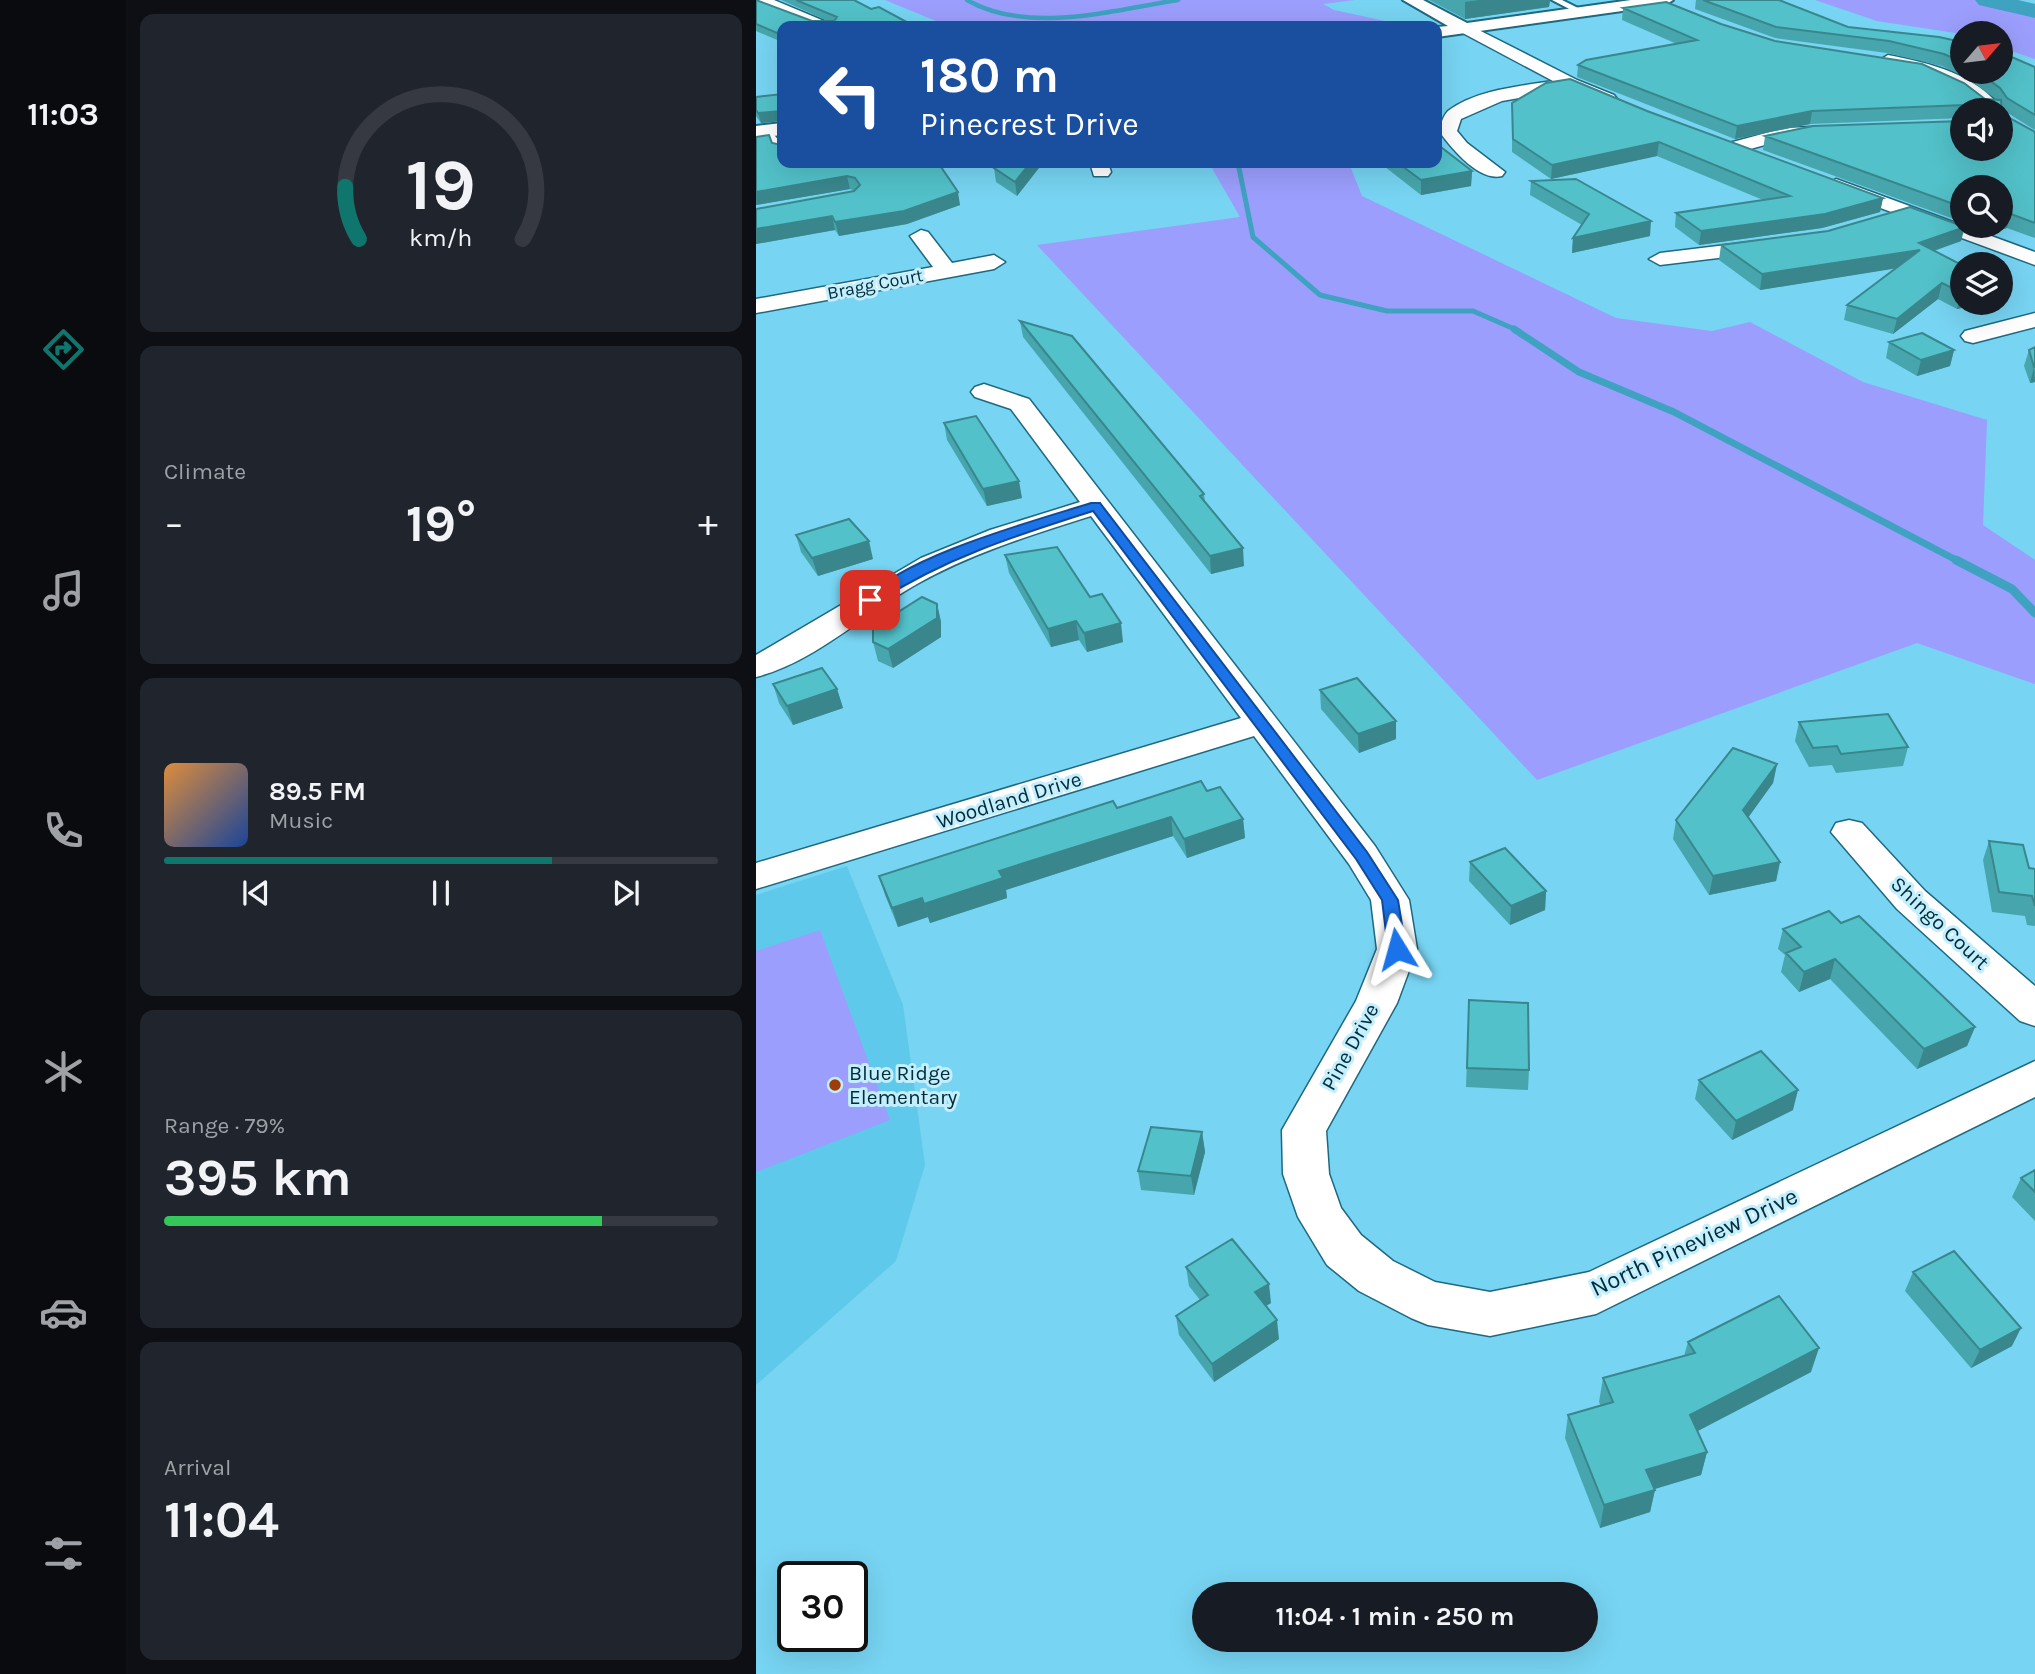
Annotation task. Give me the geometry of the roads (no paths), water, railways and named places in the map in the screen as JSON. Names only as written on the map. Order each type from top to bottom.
[{"type":"street","points":[[760,0],[815,21]]},
{"type":"street","points":[[1411,0],[1572,84],[1629,108]]},
{"type":"street","points":[[1442,31],[1665,0]]},
{"type":"street","points":[[1659,1],[1680,10]]},
{"type":"street","points":[[1868,58],[1910,64],[1959,80],[1983,98]]},
{"type":"street","points":[[1495,172],[1460,147],[1448,131],[1453,116],[1471,105],[1499,95],[1572,84]]},
{"type":"street","points":[[1736,147],[1785,134],[1838,131]]},
{"type":"street","points":[[1712,139],[1773,161]]},
{"type":"street","points":[[1822,179],[2035,259]]},
{"type":"street","points":[[1872,224],[1909,212]]},
{"type":"street","points":[[921,236],[947,271]]},
{"type":"street","points":[[1660,259],[1790,243]]},
{"type":"street","name":"Bragg Court","points":[[756,306],[994,262]]},
{"type":"street","points":[[1973,336],[2035,320]]},
{"type":"street","name":"Pine Drive","points":[[984,392],[1020,404],[1362,855],[1390,900],[1397,949],[1376,1003],[1304,1129],[1306,1174],[1321,1217]]},
{"type":"street","points":[[756,667],[813,637],[909,576],[978,543],[1095,506]]},
{"type":"street","name":"Woodland Drive","points":[[756,876],[1261,723]]},
{"type":"street","name":"Shingo Court","points":[[1849,832],[1910,900],[2035,1010]]},
{"type":"street","name":"North Pineview Drive","points":[[1321,1217],[1344,1250],[1376,1276],[1428,1303],[1490,1314],[1596,1292],[2035,1077]]},
{"type":"lane","points":[[1556,0],[1582,12]]},
{"type":"waterway","points":[[967,0],[991,10],[1043,18],[1099,14],[1178,0]]},
{"type":"waterway","points":[[1987,0],[2035,11]]},
{"type":"waterway","points":[[1239,168],[1253,237],[1320,295],[1387,311],[1473,311],[1519,331]]},
{"type":"waterway","points":[[1514,329],[1579,372],[1674,412],[1960,562]]},
{"type":"waterway","points":[[1956,560],[2012,589],[2035,613]]},
{"type":"place","name":"Blue Ridge Elementary","points":[[835,1085]]}]
